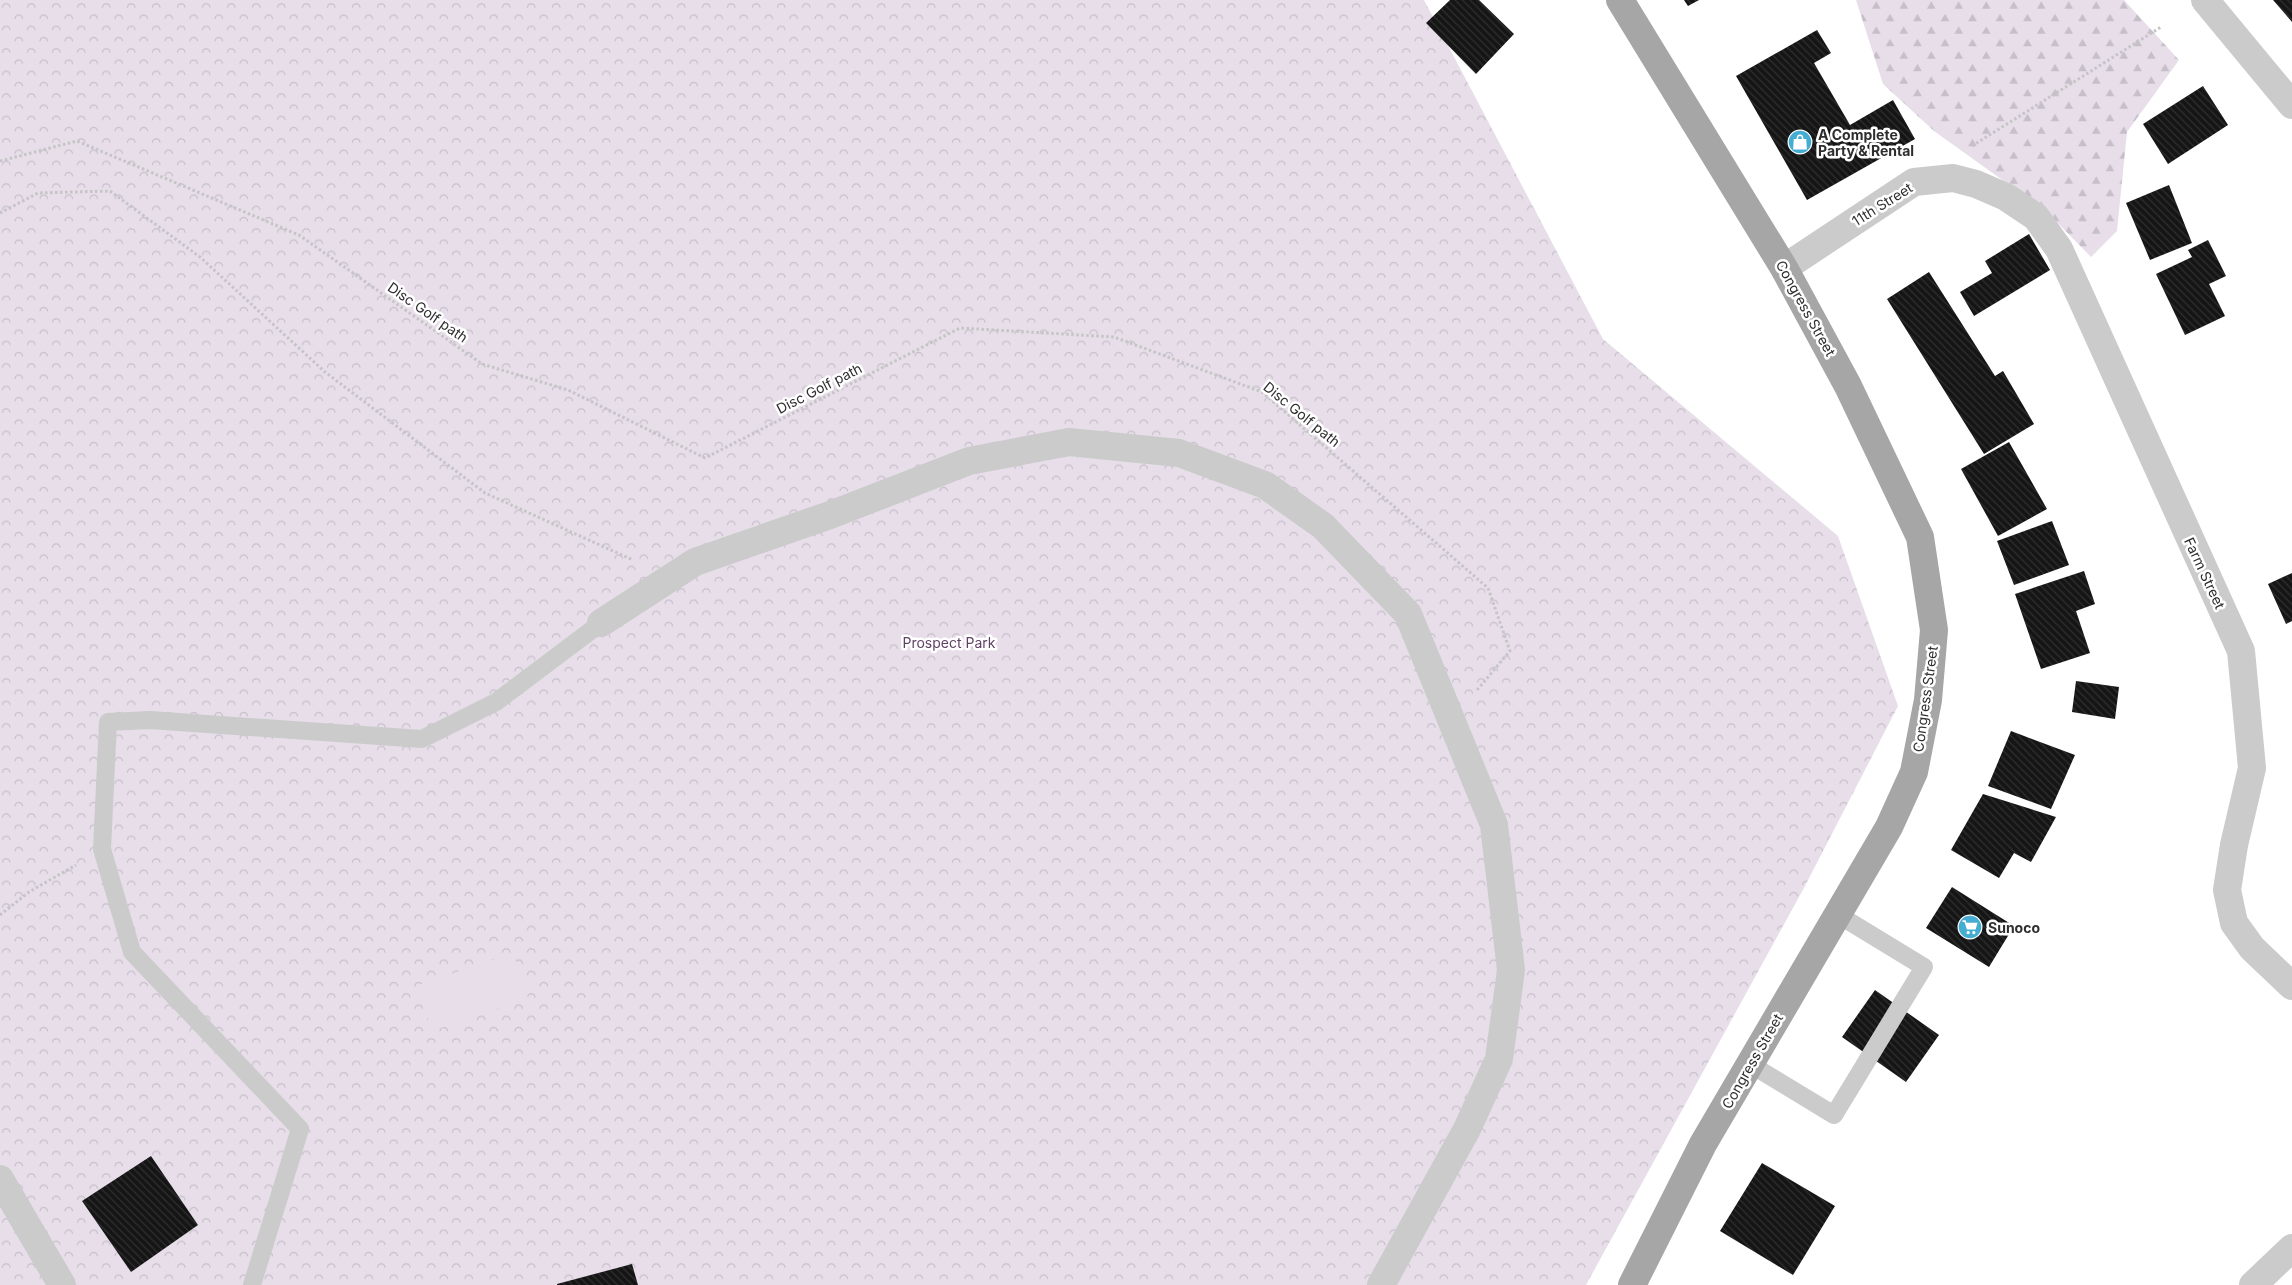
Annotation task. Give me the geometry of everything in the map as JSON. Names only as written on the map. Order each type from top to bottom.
[{"type":"main road","name":"Congress Street","points":[[1620,0],[1784,268],[1848,386],[1920,537],[1934,630],[1928,700],[1914,772],[1889,826],[1703,1144],[1632,1285]]},
{"type":"street","points":[[2206,0],[2292,105]]},
{"type":"street","name":"11th Street","points":[[1784,268],[1914,182],[1953,178],[1991,190]]},
{"type":"street","name":"Farm Street","points":[[1991,190],[2006,197],[2036,217],[2059,249],[2241,651],[2252,768],[2234,845],[2227,890],[2234,922],[2252,948],[2292,986]]},
{"type":"street","points":[[601,624],[695,562],[830,516],[969,461],[1069,442],[1179,453],[1265,485],[1323,526],[1408,614],[1494,825],[1511,970],[1499,1059],[1467,1129],[1381,1285]]},
{"type":"street","points":[[0,1179],[62,1285]]},
{"type":"street","points":[[2253,1285],[2292,1248]]},
{"type":"lane","points":[[252,1285],[300,1128],[132,952],[102,849],[108,722],[150,720],[422,739],[496,702],[601,624]]},
{"type":"lane","points":[[1750,1064],[1834,1115],[1924,966],[1838,914]]},
{"type":"path","points":[[1964,151],[2161,27]]},
{"type":"path","name":"Disc Golf path","points":[[0,161],[76,141],[299,234],[482,364],[568,390],[705,458],[960,328],[1114,337],[1262,392],[1488,588],[1510,651],[1451,719]]},
{"type":"path","points":[[0,214],[38,192],[110,191],[200,257],[325,372],[485,493],[637,562]]},
{"type":"path","points":[[0,915],[29,892],[102,849]]},
{"type":"green space","name":"Prospect Park","points":[[0,0],[1424,0],[1603,339],[1838,536],[1898,706],[1805,886],[1586,1285],[0,1285]]},
{"type":"green space","points":[[1856,0],[2124,0],[2179,60],[2127,132],[2117,231],[2091,257],[2047,212],[1934,131],[1883,84]]},
{"type":"green space","points":[[513,953],[528,998],[432,1031],[416,986]]},
{"type":"building","points":[[1450,0],[1479,0],[1514,34],[1476,74],[1426,23]]},
{"type":"building","points":[[1684,0],[1699,0],[1688,6]]},
{"type":"building","points":[[2273,0],[2292,0],[2292,22]]},
{"type":"building","points":[[1817,30],[1831,53],[1814,63],[1850,125],[1893,100],[1915,139],[1807,200],[1736,76]]},
{"type":"building","points":[[2203,86],[2228,125],[2168,164],[2143,124]]},
{"type":"building","points":[[2169,185],[2192,243],[2150,260],[2126,203]]},
{"type":"building","points":[[2029,234],[2050,270],[1974,316],[1960,292],[1992,273],[1985,261]]},
{"type":"building","points":[[2208,240],[2226,276],[2209,284],[2225,316],[2185,335],[2156,274],[2192,257],[2188,250]]},
{"type":"building","points":[[1929,272],[1995,376],[2003,371],[2034,424],[1984,454],[1887,299]]},
{"type":"building","points":[[2009,442],[2047,509],[1998,536],[1961,469]]},
{"type":"building","points":[[2052,521],[2069,565],[2014,585],[1997,541]]},
{"type":"building","points":[[2084,571],[2095,604],[2076,611],[2090,653],[2041,669],[2015,594]]},
{"type":"building","points":[[2292,573],[2292,621],[2286,624],[2268,584]]},
{"type":"building","points":[[2076,681],[2119,687],[2115,719],[2072,712]]},
{"type":"building","points":[[2011,731],[2075,755],[2051,809],[1988,786]]},
{"type":"building","points":[[1983,794],[2056,817],[2031,862],[2014,853],[1999,878],[1951,850]]},
{"type":"building","name":"Sunoco","points":[[1952,887],[2014,926],[1989,967],[1926,928]]},
{"type":"building","points":[[1875,990],[1939,1035],[1906,1082],[1842,1037]]},
{"type":"building","points":[[151,1156],[198,1225],[131,1272],[82,1201]]},
{"type":"building","points":[[1762,1163],[1835,1206],[1793,1275],[1720,1231]]},
{"type":"building","points":[[632,1264],[638,1285],[557,1285],[557,1284]]},
{"type":"place","name":"A Complete Party & Rental","points":[[1800,142]]},
{"type":"place","name":"Sunoco","points":[[1970,927]]}]
